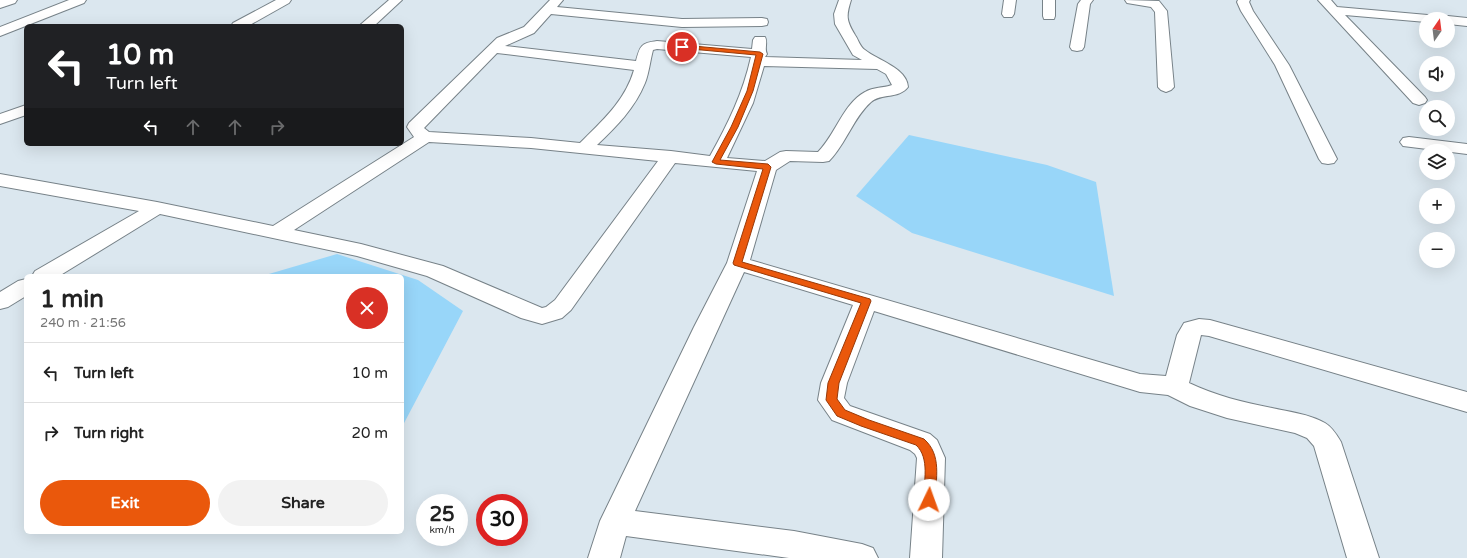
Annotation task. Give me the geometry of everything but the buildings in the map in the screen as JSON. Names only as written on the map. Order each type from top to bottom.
[{"type":"street","points":[[0,4],[11,0]]},
{"type":"street","points":[[0,32],[80,0]]},
{"type":"street","points":[[242,24],[285,0]]},
{"type":"street","points":[[368,24],[396,0]]},
{"type":"street","points":[[716,162],[750,91],[759,57],[762,15],[682,23],[578,12],[552,5],[529,30],[506,39],[415,127],[418,133],[426,137],[531,143],[671,156],[716,162],[768,167],[786,156],[823,157],[863,100],[875,93],[895,90],[900,87],[900,83],[891,71],[858,52],[847,35],[842,24],[840,14],[845,0]]},
{"type":"street","points":[[1008,14],[1010,0]]},
{"type":"street","points":[[1048,16],[1049,0]]},
{"type":"street","points":[[1077,47],[1084,4],[1087,0]]},
{"type":"street","points":[[1131,0],[1155,4],[1161,11],[1166,87]]},
{"type":"street","points":[[1244,0],[1243,2],[1247,11],[1281,64],[1296,91],[1308,120],[1328,159]]},
{"type":"street","points":[[1329,5],[1419,17]]},
{"type":"street","points":[[1329,5],[1419,100]]},
{"type":"street","points":[[1455,21],[1467,22]]},
{"type":"street","points":[[584,148],[614,119],[628,102],[637,86],[641,66],[646,50],[649,46],[657,45],[759,57],[880,65]]},
{"type":"street","points":[[495,49],[641,66]]},
{"type":"street","points":[[0,119],[24,111]]},
{"type":"street","points":[[277,232],[426,137]]},
{"type":"street","points":[[1409,142],[1467,149]]},
{"type":"street","points":[[0,180],[157,208],[361,250],[435,271],[529,313],[542,316],[554,313],[563,306],[671,156]]},
{"type":"street","points":[[604,558],[615,521],[706,327],[738,263],[768,167]]},
{"type":"street","points":[[46,274],[157,208]]},
{"type":"street","points":[[738,263],[1140,383],[1172,386],[1199,399],[1227,408],[1300,424],[1317,431],[1327,442],[1363,558]]},
{"type":"street","points":[[0,302],[24,287]]},
{"type":"street","points":[[866,301],[834,383],[831,400],[841,413],[920,442],[927,448],[931,458],[926,558]]},
{"type":"street","points":[[1172,386],[1178,380],[1189,335],[1192,329],[1199,327],[1210,328],[1467,402]]},
{"type":"street","points":[[615,521],[794,545],[862,558]]},
{"type":"water","points":[[909,135],[1047,165],[1096,182],[1114,296],[912,233],[856,196]]},
{"type":"water","points":[[337,254],[399,274],[269,274]]},
{"type":"water","points":[[404,276],[418,280],[463,311],[404,423]]},
{"type":"route","points":[[682,47],[760,54],[750,91],[716,162],[768,167],[738,263],[866,301],[834,383],[831,400],[841,413],[920,442],[927,448],[931,458],[929,500]]}]
